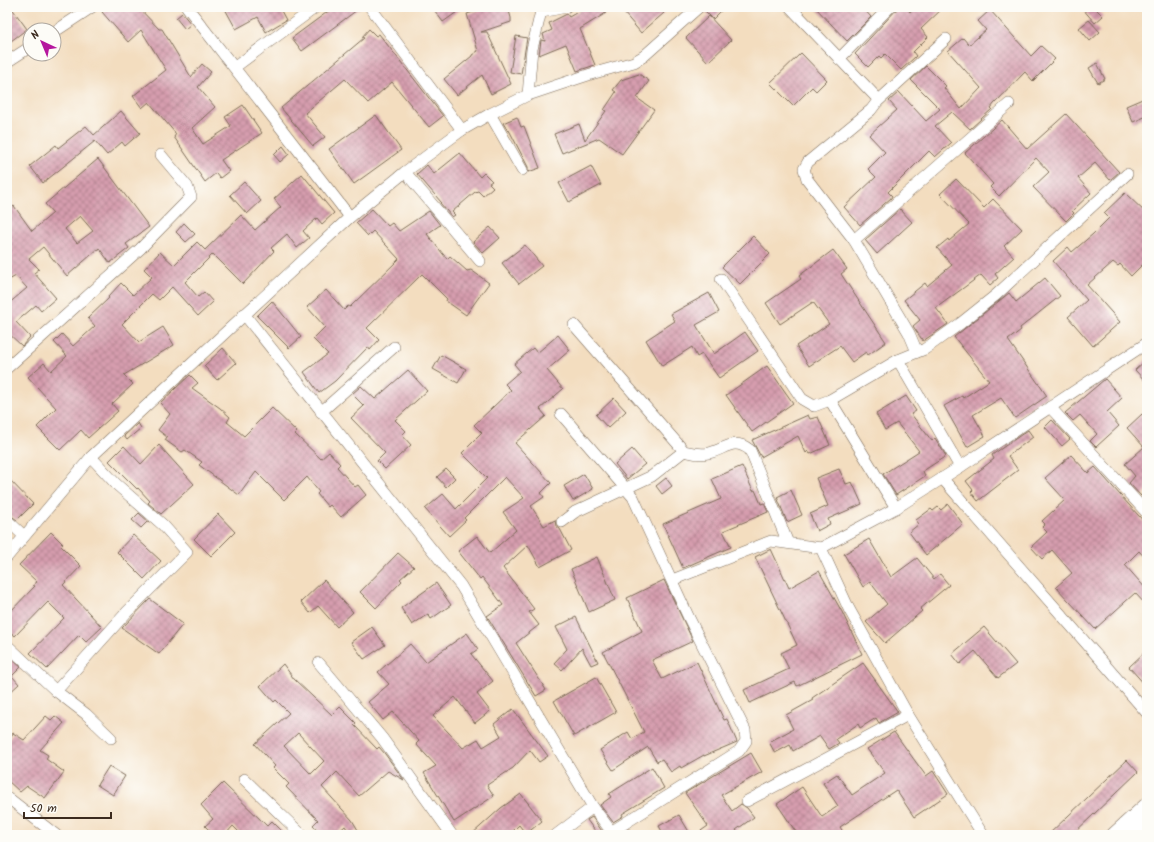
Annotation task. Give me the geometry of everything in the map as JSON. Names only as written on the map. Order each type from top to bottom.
[{"type":"street","points":[[62,27],[92,7]]},
{"type":"street","points":[[187,7],[350,217]]},
{"type":"street","points":[[235,67],[316,7]]},
{"type":"street","points":[[370,7],[462,130]]},
{"type":"street","points":[[528,95],[532,49],[542,9],[566,7]]},
{"type":"street","points":[[7,557],[91,457],[350,217],[405,172],[462,130],[528,95],[591,74],[634,62],[644,56],[699,7]]},
{"type":"street","points":[[790,7],[877,98],[877,102]]},
{"type":"street","points":[[839,59],[890,7]]},
{"type":"street","points":[[917,352],[905,326],[854,240],[807,179],[804,169],[808,162],[872,110],[877,102],[946,39]]},
{"type":"street","points":[[7,62],[22,52]]},
{"type":"street","points":[[854,240],[1009,104]]},
{"type":"street","points":[[490,114],[522,170]]},
{"type":"street","points":[[7,368],[140,249],[191,197],[187,186],[161,155]]},
{"type":"street","points":[[405,172],[480,260]]},
{"type":"street","points":[[720,279],[802,399],[814,406],[830,400],[898,360],[925,349],[955,328],[996,295],[1127,174]]},
{"type":"street","points":[[244,314],[461,586],[593,807],[612,833],[739,751],[746,742],[745,730],[672,580],[634,497],[561,414]]},
{"type":"street","points":[[574,324],[684,450],[696,454],[709,453],[730,444],[742,444],[750,450],[788,543]]},
{"type":"street","points":[[672,580],[771,541],[821,548],[896,508],[960,468],[1147,343]]},
{"type":"street","points":[[322,412],[394,347]]},
{"type":"street","points":[[898,360],[960,468]]},
{"type":"street","points":[[830,400],[896,508]]},
{"type":"street","points":[[1050,407],[1147,513]]},
{"type":"street","points":[[562,522],[575,512],[628,489],[652,476],[684,450]]},
{"type":"street","points":[[56,691],[127,612],[187,552],[163,526],[116,484],[91,457]]},
{"type":"street","points":[[942,478],[1147,713]]},
{"type":"street","points":[[7,520],[24,536]]},
{"type":"street","points":[[821,548],[849,609],[908,715],[983,835]]},
{"type":"street","points":[[7,645],[56,691],[86,714],[111,738]]},
{"type":"street","points":[[319,663],[382,738],[452,835]]},
{"type":"street","points":[[747,801],[908,715]]},
{"type":"street","points":[[244,779],[302,835]]},
{"type":"street","points":[[7,797],[56,835]]},
{"type":"street","points":[[1114,835],[1147,805]]},
{"type":"street","points":[[556,835],[593,807]]},
{"type":"street","points":[[1133,835],[1147,822]]},
{"type":"building","points":[[7,7],[11,7],[22,22],[22,33],[7,44]]},
{"type":"building","points":[[108,7],[138,7],[159,29],[162,29],[191,77],[202,64],[211,72],[198,87],[215,107],[192,128],[203,144],[231,126],[225,117],[243,105],[262,133],[221,160],[229,171],[220,178],[216,173],[205,182],[174,137],[176,134],[149,102],[142,108],[133,96],[166,70],[141,30],[128,42],[102,12]]},
{"type":"building","points":[[224,7],[279,7],[286,20],[266,32],[258,17],[236,29]]},
{"type":"building","points":[[334,7],[361,7],[302,51],[292,38]]},
{"type":"building","points":[[432,7],[464,7],[443,22]]},
{"type":"building","points":[[489,7],[508,7],[511,22],[481,32],[487,32],[511,84],[491,94],[482,75],[457,95],[444,79],[478,51],[467,14]]},
{"type":"building","points":[[586,7],[602,7],[606,13],[580,29],[595,65],[577,71],[566,44],[539,55],[541,40],[545,41],[543,34],[552,30],[549,23],[567,14],[569,17]]},
{"type":"building","points":[[631,7],[659,7],[664,13],[641,33],[624,13]]},
{"type":"building","points":[[710,7],[725,7],[713,19],[705,11]]},
{"type":"building","points":[[815,7],[862,7],[871,17],[847,41]]},
{"type":"building","points":[[899,7],[905,7],[910,12],[915,7],[944,7],[921,29],[928,37],[913,52],[916,56],[901,70],[885,54],[881,58],[879,56],[868,67],[855,54]]},
{"type":"building","points":[[1081,7],[1094,7],[1103,16],[1095,23]]},
{"type":"building","points":[[990,10],[1031,56],[1041,46],[1055,59],[1033,81],[1025,72],[994,104],[991,108],[992,109],[970,129],[952,112],[935,126],[951,143],[935,157],[929,151],[888,192],[892,196],[891,198],[860,225],[844,207],[876,177],[868,169],[885,152],[869,135],[897,110],[889,101],[899,92],[926,121],[940,109],[911,80],[926,66],[946,86],[944,88],[961,109],[981,88],[948,51],[963,38],[969,45],[986,30],[978,21]]},
{"type":"building","points":[[182,13],[191,24],[185,29],[176,18]]},
{"type":"building","points":[[709,16],[731,40],[708,62],[686,38]]},
{"type":"building","points":[[1089,20],[1100,32],[1090,41],[1079,28]]},
{"type":"building","points":[[369,29],[376,36],[379,34],[443,116],[429,127],[392,82],[368,103],[345,79],[305,113],[325,137],[313,146],[281,108],[364,38],[362,37]]},
{"type":"building","points":[[516,36],[527,38],[521,74],[510,72]]},
{"type":"building","points":[[801,53],[827,80],[816,91],[812,87],[793,106],[770,83]]},
{"type":"building","points":[[1097,63],[1105,79],[1098,83],[1089,68]]},
{"type":"building","points":[[639,74],[649,81],[637,98],[654,110],[622,154],[599,138],[562,153],[554,134],[579,124],[585,140],[606,111],[604,110],[616,92],[613,90],[621,80]]},
{"type":"building","points":[[1147,97],[1147,116],[1133,122],[1126,106]]},
{"type":"building","points":[[121,111],[140,133],[125,146],[122,142],[107,155],[95,141],[43,183],[30,166],[56,145],[58,148],[86,126],[94,135]]},
{"type":"building","points":[[1066,114],[1119,172],[1110,180],[1095,163],[1078,178],[1091,193],[1072,211],[1074,213],[1066,221],[1033,187],[1049,172],[1036,158],[999,196],[990,187],[993,184],[965,153],[1002,120],[1027,149]]},
{"type":"building","points":[[376,115],[401,150],[354,184],[329,149]]},
{"type":"building","points":[[517,117],[521,127],[524,126],[540,168],[528,172],[528,167],[509,130],[508,131],[503,123]]},
{"type":"building","points":[[283,146],[289,154],[280,162],[274,155]]},
{"type":"building","points":[[460,153],[480,177],[484,173],[492,181],[489,183],[493,187],[483,196],[478,191],[475,192],[452,212],[455,215],[452,217],[417,174],[427,165],[434,174]]},
{"type":"building","points":[[98,159],[149,227],[126,244],[129,248],[110,263],[99,248],[67,276],[43,247],[29,259],[39,269],[34,273],[56,298],[41,311],[36,305],[16,322],[30,337],[22,346],[7,332],[7,305],[27,288],[16,276],[7,281],[7,211],[14,206],[32,231],[53,213],[45,204]],"holes":[[[80,216],[93,231],[77,243],[65,229]]]},
{"type":"building","points":[[591,166],[601,185],[569,202],[559,183]]},
{"type":"building","points":[[302,174],[334,213],[322,224],[317,218],[303,231],[309,238],[297,248],[287,234],[271,248],[274,251],[243,284],[213,254],[185,282],[198,297],[204,292],[213,302],[198,316],[172,287],[159,300],[152,294],[122,324],[139,342],[163,327],[174,345],[124,375],[133,384],[112,404],[118,411],[88,438],[81,430],[60,450],[37,427],[56,408],[28,377],[44,363],[51,371],[67,356],[54,342],[62,334],[73,346],[95,326],[88,318],[109,298],[108,297],[121,283],[133,295],[152,277],[144,269],[160,252],[174,265],[197,242],[205,250],[241,215],[255,230],[281,207],[274,199]]},
{"type":"building","points":[[956,179],[984,208],[993,199],[1022,229],[1004,246],[1014,257],[995,274],[998,278],[990,285],[981,275],[936,308],[948,324],[923,341],[913,326],[920,320],[904,300],[925,283],[927,286],[952,265],[937,248],[948,239],[949,241],[969,224],[940,194]]},
{"type":"building","points":[[244,182],[261,201],[247,214],[230,195]]},
{"type":"building","points":[[1125,193],[1147,214],[1147,260],[1131,276],[1120,264],[1118,266],[1113,262],[1087,285],[1120,322],[1093,346],[1068,317],[1087,300],[1053,261],[1068,247],[1072,252],[1093,234],[1109,218],[1104,213]]},
{"type":"building","points":[[372,209],[388,226],[392,223],[399,231],[429,211],[440,225],[427,234],[447,259],[450,256],[467,271],[471,270],[489,283],[466,315],[446,301],[447,299],[422,274],[367,328],[379,340],[370,350],[368,347],[335,381],[319,393],[304,372],[328,354],[313,339],[325,327],[307,307],[326,290],[344,310],[348,306],[350,307],[399,259],[373,231],[368,236],[356,223]]},
{"type":"building","points":[[900,209],[912,222],[877,254],[865,240]]},
{"type":"building","points":[[184,223],[195,234],[186,242],[176,232]]},
{"type":"building","points":[[490,227],[500,238],[483,253],[473,242]]},
{"type":"building","points":[[753,236],[770,254],[740,284],[722,267]]},
{"type":"building","points":[[525,245],[542,266],[519,284],[502,263]]},
{"type":"building","points":[[833,250],[847,269],[841,274],[886,342],[868,355],[866,352],[852,362],[840,346],[809,366],[796,346],[829,324],[813,302],[780,324],[766,303],[801,279],[799,276]]},
{"type":"building","points":[[1045,278],[1060,296],[1020,328],[1021,330],[1008,340],[1047,396],[1015,418],[1001,398],[973,415],[985,436],[967,447],[944,406],[962,396],[963,398],[989,381],[954,337],[1009,293],[1016,302]]},
{"type":"building","points":[[709,293],[719,312],[696,325],[714,354],[745,332],[758,351],[719,378],[702,354],[697,357],[692,347],[662,366],[646,340],[675,321],[671,314]]},
{"type":"building","points":[[272,301],[301,337],[289,348],[257,316]]},
{"type":"building","points":[[558,335],[570,350],[547,370],[563,389],[540,409],[546,416],[515,443],[551,483],[541,493],[544,497],[531,506],[544,526],[555,520],[556,526],[560,529],[571,550],[540,567],[528,545],[503,568],[534,609],[529,612],[539,625],[516,643],[546,690],[536,696],[487,616],[503,605],[482,577],[480,579],[458,551],[477,536],[490,553],[516,530],[503,512],[524,498],[505,477],[464,518],[466,520],[449,536],[425,509],[443,494],[456,509],[487,478],[462,453],[482,433],[474,425],[511,390],[505,384],[520,371],[514,364],[533,348],[537,353]]},
{"type":"building","points":[[223,348],[236,363],[217,380],[204,366]]},
{"type":"building","points":[[441,355],[466,369],[458,383],[433,369]]},
{"type":"building","points":[[1147,359],[1147,383],[1135,370]]},
{"type":"building","points":[[767,366],[793,403],[752,432],[726,395]]},
{"type":"building","points":[[408,370],[427,391],[395,420],[406,431],[402,435],[411,445],[385,469],[377,461],[385,453],[351,418],[364,406],[352,394],[361,386],[375,399]]},
{"type":"building","points":[[190,375],[198,383],[192,388],[230,417],[227,422],[244,436],[272,408],[297,432],[295,434],[321,459],[329,452],[340,464],[337,467],[355,487],[358,485],[366,495],[341,517],[330,505],[328,507],[317,494],[319,492],[307,477],[284,500],[256,472],[239,495],[199,465],[202,462],[185,450],[182,452],[165,440],[167,437],[158,430],[170,414],[160,403]]},
{"type":"building","points":[[1105,379],[1122,398],[1107,412],[1119,426],[1096,447],[1090,441],[1097,434],[1080,415],[1073,421],[1065,413]]},
{"type":"building","points":[[906,396],[916,411],[911,414],[932,441],[935,438],[946,456],[923,471],[925,476],[896,495],[883,474],[919,451],[897,423],[885,430],[876,414]]},
{"type":"building","points":[[614,398],[626,411],[608,428],[596,415]]},
{"type":"building","points":[[1142,414],[1147,419],[1147,492],[1141,496],[1129,483],[1135,476],[1125,464],[1144,447],[1127,428]]},
{"type":"building","points":[[808,415],[810,419],[818,417],[830,445],[810,454],[808,451],[806,453],[798,436],[761,457],[752,440]]},
{"type":"building","points":[[1052,420],[1070,439],[1062,446],[1045,427]]},
{"type":"building","points":[[138,423],[141,428],[127,440],[124,436]]},
{"type":"building","points":[[1028,430],[1033,437],[1008,456],[1018,470],[978,501],[971,492],[973,490],[966,481],[994,459],[992,455]]},
{"type":"building","points":[[159,445],[194,484],[161,514],[148,503],[150,501],[138,488],[137,489],[109,461],[124,446],[141,464]]},
{"type":"building","points":[[632,449],[645,464],[627,479],[615,464]]},
{"type":"building","points":[[1071,455],[1088,473],[1095,467],[1147,525],[1147,560],[1139,551],[1125,565],[1147,590],[1147,606],[1135,593],[1095,629],[1056,587],[1072,573],[1052,550],[1042,559],[1031,547],[1047,532],[1042,527],[1045,524],[1042,521],[1065,500],[1045,478]]},
{"type":"building","points":[[742,466],[753,491],[755,490],[761,504],[764,503],[768,512],[723,531],[731,547],[683,568],[663,524],[721,499],[712,479]]},
{"type":"building","points":[[446,469],[455,478],[446,487],[437,477]]},
{"type":"building","points":[[839,469],[846,484],[852,482],[862,504],[828,519],[830,524],[817,531],[810,514],[828,506],[816,478]]},
{"type":"building","points":[[584,474],[593,489],[573,501],[564,486]]},
{"type":"building","points":[[7,477],[33,504],[17,520],[7,513]]},
{"type":"building","points":[[666,478],[672,486],[662,494],[656,486]]},
{"type":"building","points":[[791,490],[802,515],[787,522],[777,497]]},
{"type":"building","points":[[948,504],[963,524],[926,555],[909,532],[919,524],[916,520],[931,509],[933,511],[938,507],[941,510]]},
{"type":"building","points":[[139,513],[150,523],[147,522],[141,528],[132,520]]},
{"type":"building","points":[[218,514],[235,532],[211,556],[194,539]]},
{"type":"building","points":[[51,532],[63,544],[61,546],[81,566],[63,585],[102,627],[86,642],[79,635],[47,669],[30,653],[64,618],[48,602],[15,636],[7,629],[7,615],[35,586],[33,585],[37,582],[19,565]]},
{"type":"building","points":[[133,535],[161,561],[144,579],[117,552]]},
{"type":"building","points":[[869,539],[891,577],[917,558],[934,579],[940,574],[949,585],[920,609],[922,611],[885,643],[866,622],[887,604],[870,582],[863,587],[844,554]]},
{"type":"building","points":[[771,549],[789,588],[819,571],[842,612],[862,654],[797,686],[795,682],[750,703],[744,690],[789,669],[781,653],[797,645],[755,557]]},
{"type":"building","points":[[398,553],[414,567],[400,579],[402,581],[376,608],[360,592]]},
{"type":"building","points":[[597,557],[615,600],[589,612],[571,569]]},
{"type":"building","points":[[324,580],[353,612],[337,627],[318,606],[310,613],[301,602]]},
{"type":"building","points":[[664,580],[693,641],[652,660],[662,679],[697,662],[724,720],[727,719],[737,742],[704,755],[681,768],[680,766],[671,772],[662,759],[657,762],[648,747],[613,770],[600,750],[628,732],[632,739],[644,732],[603,652],[642,631],[627,598]]},
{"type":"building","points":[[436,583],[451,605],[431,619],[428,614],[412,625],[401,608]]},
{"type":"building","points":[[150,599],[183,624],[159,654],[122,628]]},
{"type":"building","points":[[576,617],[598,662],[591,665],[582,648],[562,670],[554,663],[567,649],[556,627]]},
{"type":"building","points":[[372,627],[385,645],[364,659],[351,642]]},
{"type":"building","points":[[984,627],[1016,664],[998,678],[975,651],[960,664],[952,654]]},
{"type":"building","points":[[467,633],[478,649],[471,654],[493,681],[477,694],[490,711],[475,723],[455,697],[433,716],[463,748],[478,739],[483,747],[501,736],[494,724],[513,709],[548,756],[539,762],[530,750],[513,768],[487,785],[494,796],[454,822],[424,773],[436,766],[416,744],[419,741],[393,712],[383,720],[368,702],[389,684],[378,672],[410,644],[426,662]]},
{"type":"building","points":[[1147,650],[1147,687],[1129,667]]},
{"type":"building","points":[[7,655],[21,667],[12,676],[19,684],[7,695]]},
{"type":"building","points":[[863,663],[898,712],[879,723],[876,718],[860,728],[858,724],[836,739],[839,743],[829,749],[820,736],[793,751],[790,745],[775,753],[769,742],[793,729],[786,715],[813,700],[812,698]]},
{"type":"building","points":[[283,664],[294,679],[332,715],[340,707],[356,723],[354,725],[377,749],[379,747],[404,780],[388,771],[359,796],[337,772],[322,787],[352,820],[358,830],[351,835],[345,826],[335,835],[322,835],[313,825],[318,820],[286,787],[289,784],[273,768],[275,766],[255,744],[289,713],[276,700],[274,702],[260,686]],"holes":[[[298,733],[324,761],[311,774],[284,746]]]},
{"type":"building","points":[[596,677],[616,712],[574,736],[554,701]]},
{"type":"building","points":[[46,716],[51,720],[55,716],[64,723],[40,750],[48,755],[46,759],[64,772],[45,798],[27,786],[20,792],[7,780],[7,742],[13,733],[24,740]]},
{"type":"building","points":[[894,732],[926,776],[933,771],[948,794],[914,817],[896,790],[840,827],[845,835],[798,835],[777,804],[802,787],[822,817],[838,806],[823,783],[837,774],[852,795],[885,773],[867,749]]},
{"type":"building","points":[[751,753],[762,772],[721,795],[732,811],[741,804],[747,808],[754,817],[736,830],[740,835],[695,835],[708,826],[685,793]]},
{"type":"building","points":[[1127,760],[1138,772],[1072,835],[1048,835]]},
{"type":"building","points":[[109,766],[125,776],[113,795],[97,785]]},
{"type":"building","points":[[652,767],[664,788],[622,814],[623,816],[613,822],[600,805],[611,797],[609,794]]},
{"type":"building","points":[[223,783],[267,826],[272,821],[286,835],[242,835],[233,826],[225,835],[214,835],[205,826],[213,819],[201,805]]},
{"type":"building","points":[[521,794],[542,821],[526,834],[519,825],[509,835],[471,835],[501,808]]},
{"type":"building","points":[[679,815],[691,835],[664,835],[659,826]]},
{"type":"building","points":[[592,817],[605,835],[598,835],[587,820]]},
{"type":"building","points":[[629,829],[633,835],[621,835],[621,834]]}]
